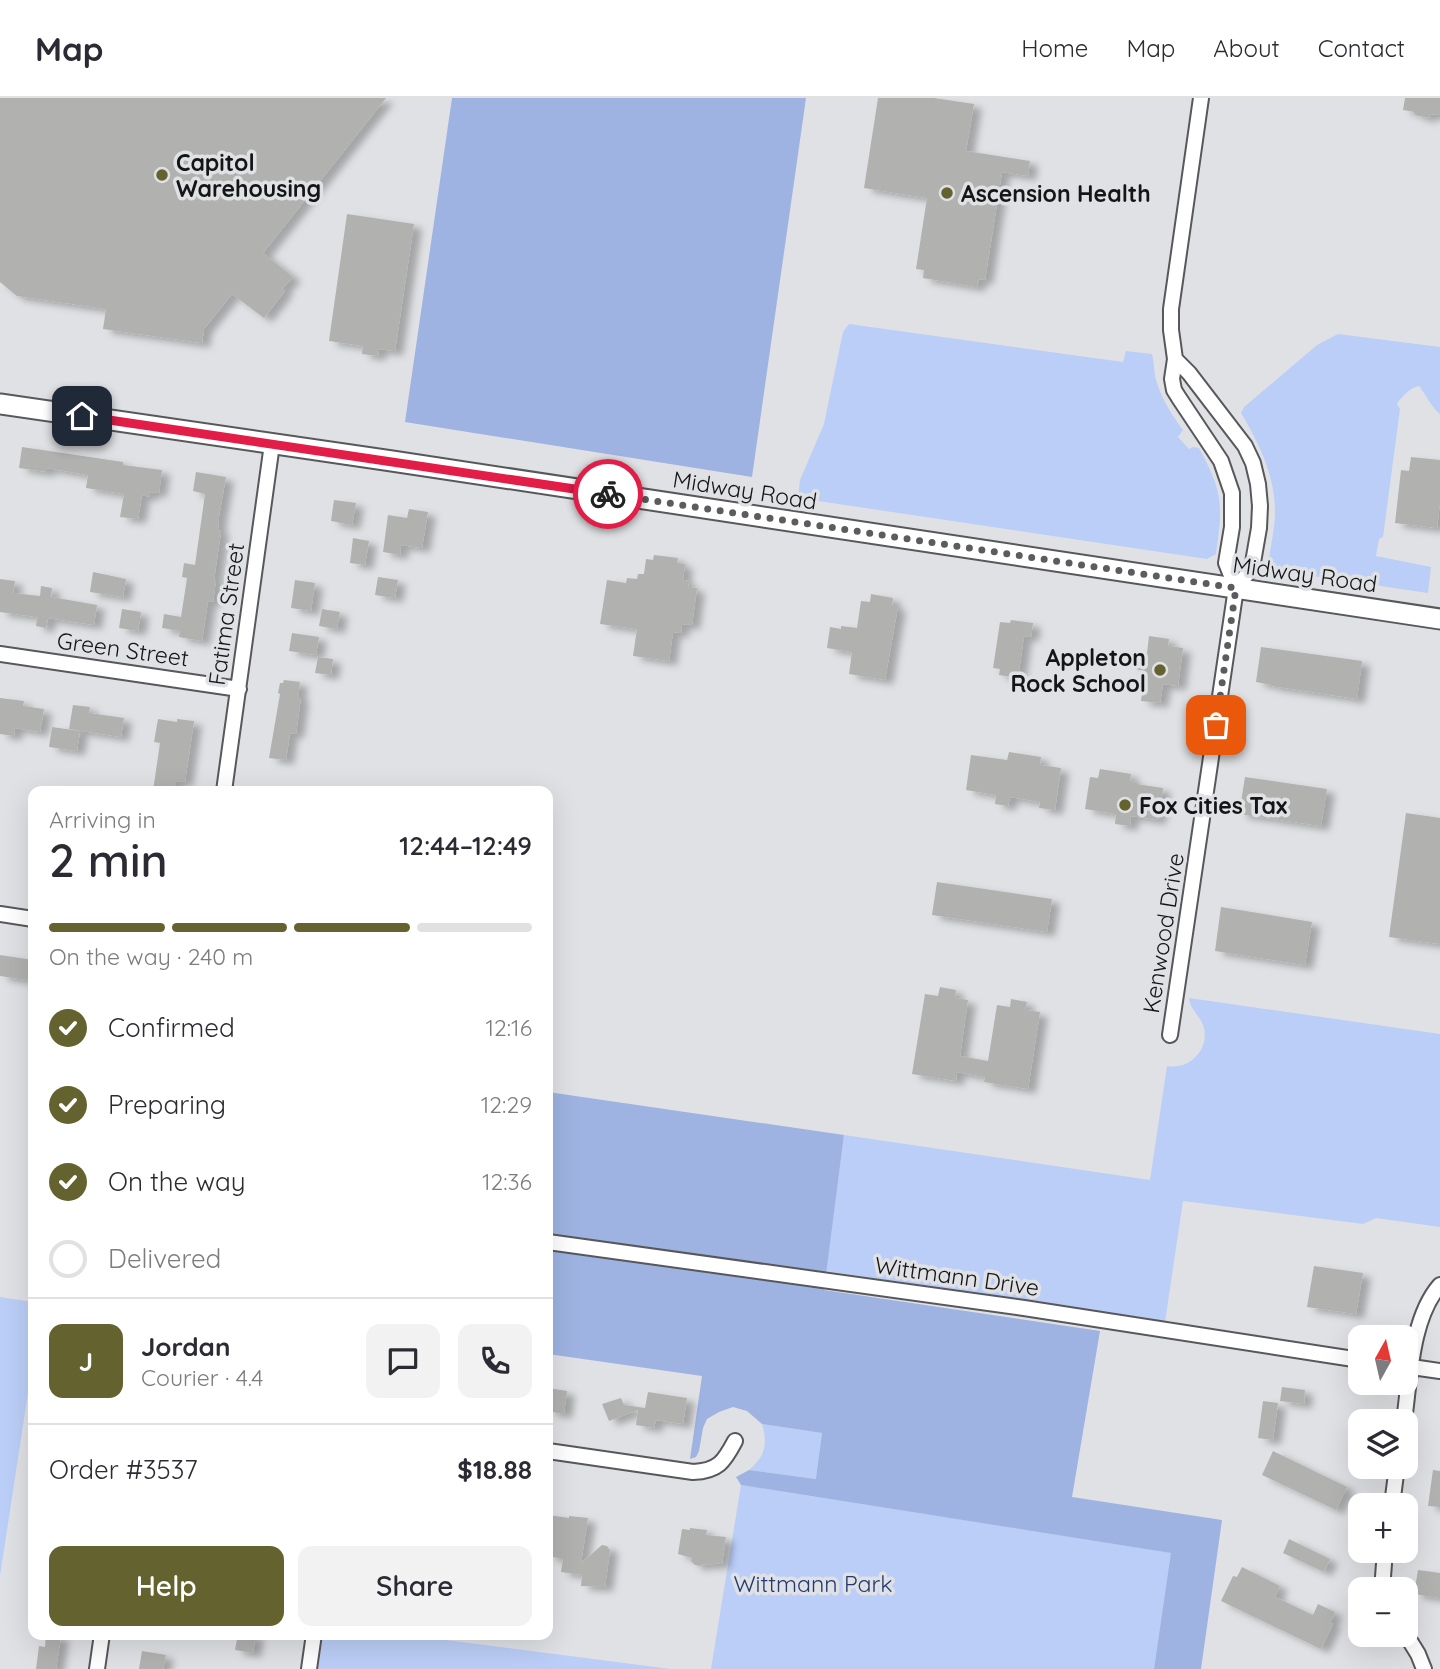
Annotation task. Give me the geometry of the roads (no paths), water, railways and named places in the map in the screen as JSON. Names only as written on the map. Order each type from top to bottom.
[{"type":"main road","name":"Midway Road","points":[[0,404],[1440,619]]},
{"type":"street","points":[[1175,359],[1189,373],[1245,446],[1253,463],[1258,484],[1259,528],[1252,568],[1236,588],[1226,564],[1233,527],[1232,493],[1221,461],[1174,390],[1171,379],[1175,359],[1171,309],[1202,98]]},
{"type":"street","name":"Fatima Street","points":[[225,786],[272,444]]},
{"type":"street","name":"Kenwood Drive","points":[[1170,1035],[1236,588]]},
{"type":"street","name":"Green Street","points":[[0,654],[239,689]]},
{"type":"street","points":[[0,914],[28,918]]},
{"type":"street","name":"Wittmann Drive","points":[[553,1243],[1024,1308],[1348,1358]]},
{"type":"street","points":[[1418,1332],[1424,1309],[1440,1285]]},
{"type":"street","points":[[1418,1368],[1440,1371]]},
{"type":"street","points":[[553,1452],[706,1472],[725,1459],[735,1441]]},
{"type":"street","points":[[97,1669],[101,1640]]},
{"type":"street","points":[[309,1669],[313,1640]]},
{"type":"street","points":[[1414,1647],[1424,1669]]},
{"type":"place","name":"Capitol Warehousing","points":[[162,175]]},
{"type":"place","name":"Ascension Health","points":[[947,193]]},
{"type":"place","name":"Appleton Rock School","points":[[1160,670]]},
{"type":"place","name":"Fox Cities Tax","points":[[1125,805]]},
{"type":"park label","name":"Wittmann Park","points":[[813,1583]]}]
